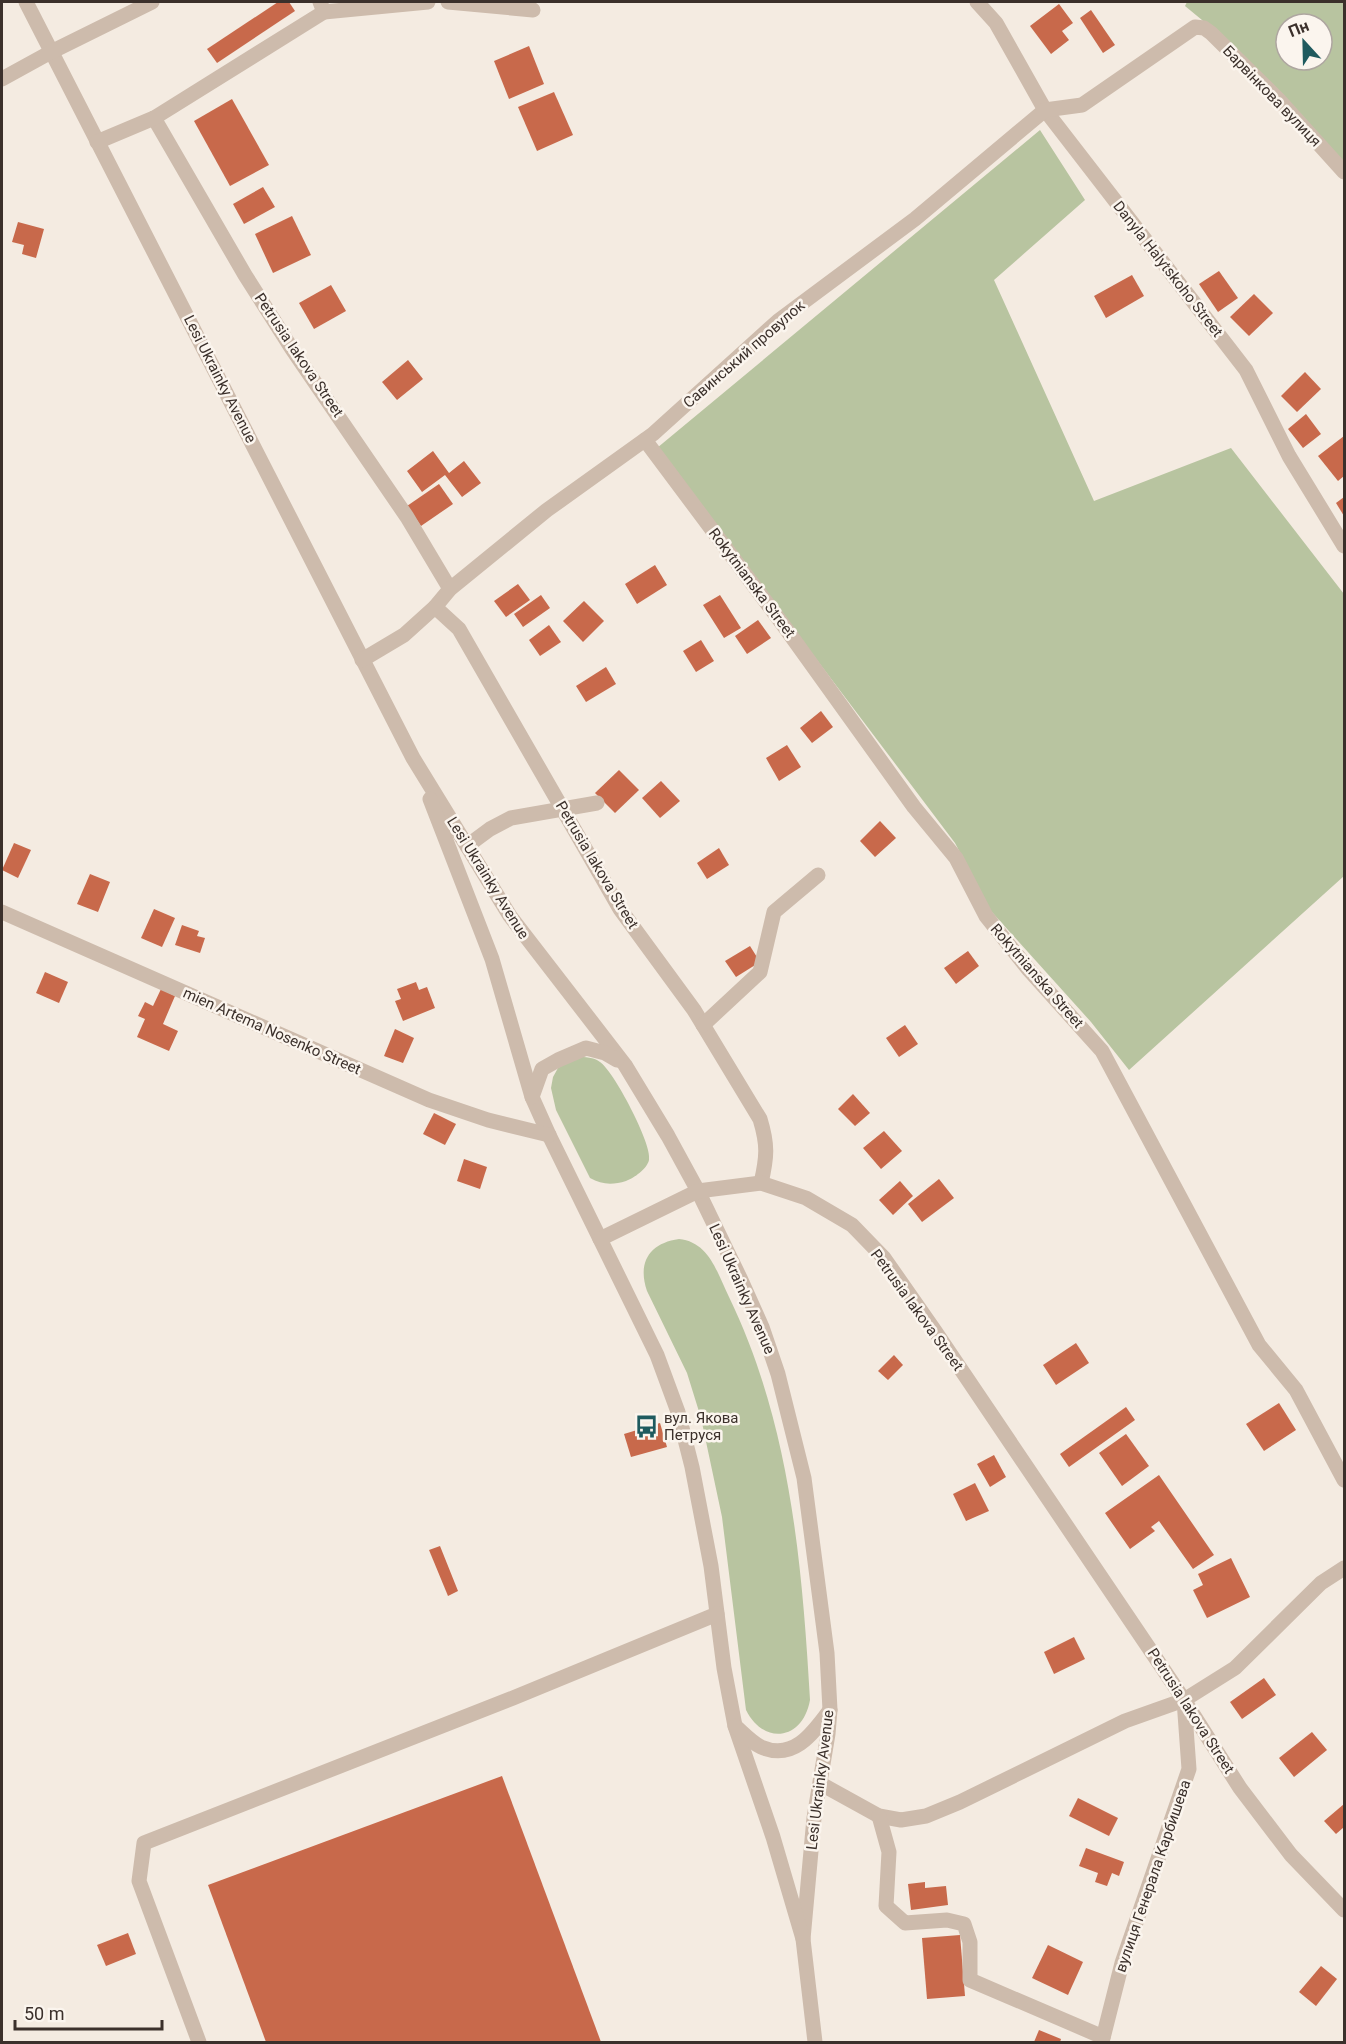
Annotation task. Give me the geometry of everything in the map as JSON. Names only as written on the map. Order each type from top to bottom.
[{"type":"street","name":"Lesi Ukrainky Avenue","points":[[26,2],[413,758],[525,938],[625,1065],[698,1191],[762,1327],[792,1424],[809,1507],[827,1653],[830,1710],[814,1818],[803,1939]]},
{"type":"street","points":[[2,79],[152,2]]},
{"type":"street","points":[[97,142],[154,118],[322,7],[428,2]]},
{"type":"street","points":[[448,2],[533,10]]},
{"type":"street","name":"Danyla Halytskoho Street","points":[[977,2],[996,23],[1045,110],[1246,370],[1289,456],[1344,546]]},
{"type":"street","name":"Барвінкова вулиця","points":[[1045,110],[1082,105],[1195,27],[1204,28],[1279,100],[1344,172]]},
{"type":"street","name":"Савинський провулок","points":[[362,660],[404,635],[435,607],[450,589],[547,510],[645,440],[778,321],[915,219],[1045,110]]},
{"type":"street","name":"Petrusia Iakova Street","points":[[154,118],[251,284],[292,349],[407,517],[450,589]]},
{"type":"street","name":"Rokytnianska Street","points":[[645,440],[784,626],[914,807],[956,858],[986,916],[1029,970],[1102,1051],[1259,1345],[1296,1390],[1344,1480]]},
{"type":"street","name":"Petrusia Iakova Street","points":[[435,607],[459,629],[620,909],[703,1025],[760,1119],[766,1138],[767,1157],[760,1183],[806,1198],[852,1225],[884,1258],[1184,1700],[1240,1788],[1291,1856],[1344,1910]]},
{"type":"street","name":"Lesi Ukrainky Avenue","points":[[413,758],[484,938],[532,1097],[657,1355],[678,1412],[692,1467],[711,1566],[735,1726],[773,1838],[803,1939],[815,2043]]},
{"type":"street","points":[[467,846],[490,829],[511,819],[597,803]]},
{"type":"street","points":[[703,1025],[760,972],[774,912],[818,875]]},
{"type":"street","name":"mien Artema Nosenko Street","points":[[2,912],[429,1100],[488,1120],[549,1135]]},
{"type":"street","points":[[532,1097],[542,1070],[586,1048],[605,1053],[625,1065]]},
{"type":"street","points":[[600,1239],[698,1191],[760,1183]]},
{"type":"street","points":[[820,1784],[879,1816],[901,1820],[926,1816],[960,1802],[1125,1721],[1184,1700],[1235,1668],[1321,1583],[1344,1568]]},
{"type":"street","points":[[200,2043],[139,1881],[144,1843],[513,1698],[717,1614]]},
{"type":"street","name":"вулиця Генерала Карбишева","points":[[1103,2040],[1122,1963],[1189,1768],[1184,1700]]},
{"type":"street","points":[[735,1726],[760,1747],[777,1751],[799,1746],[830,1710]]},
{"type":"street","points":[[879,1816],[889,1851],[886,1906],[905,1923],[947,1920],[964,1924],[969,1942],[970,1980],[1103,2040]]},
{"type":"green space","points":[[1187,2],[1344,2],[1344,170],[1202,20],[1185,6]]},
{"type":"green space","points":[[1040,130],[1085,200],[994,280],[1094,501],[1231,448],[1344,594],[1344,876],[1129,1070],[1091,1022],[990,910],[955,843],[657,448]]},
{"type":"green space","points":[[577,1057],[595,1059],[606,1068],[631,1108],[645,1139],[649,1152],[648,1163],[640,1173],[626,1181],[608,1184],[590,1178],[556,1110],[551,1088],[553,1077],[558,1068]]},
{"type":"green space","points":[[679,1239],[698,1246],[716,1268],[750,1345],[779,1443],[797,1545],[810,1700],[800,1724],[782,1733],[772,1733],[763,1729],[754,1722],[746,1710],[722,1517],[701,1418],[687,1373],[644,1281],[645,1263],[653,1250],[669,1241]]},
{"type":"building","points":[[278,2],[289,2],[295,11],[217,63],[207,49]]},
{"type":"building","points":[[1059,4],[1073,23],[1062,31],[1069,40],[1051,54],[1030,26]]},
{"type":"building","points":[[1091,10],[1115,45],[1103,53],[1080,18]]},
{"type":"building","points":[[529,46],[544,84],[509,99],[494,61]]},
{"type":"building","points":[[554,92],[573,135],[537,151],[518,107]]},
{"type":"building","points":[[232,99],[269,165],[230,186],[194,121]]},
{"type":"building","points":[[263,187],[275,207],[244,224],[233,204]]},
{"type":"building","points":[[292,216],[311,255],[273,273],[255,234]]},
{"type":"building","points":[[18,222],[44,229],[36,258],[22,254],[24,245],[12,242]]},
{"type":"building","points":[[1219,271],[1238,298],[1218,312],[1199,284]]},
{"type":"building","points":[[1132,275],[1144,296],[1106,318],[1094,296]]},
{"type":"building","points":[[331,285],[346,311],[314,329],[299,303]]},
{"type":"building","points":[[1254,294],[1273,313],[1249,336],[1230,317]]},
{"type":"building","points":[[408,360],[423,379],[397,400],[382,382]]},
{"type":"building","points":[[1305,372],[1321,389],[1297,412],[1281,396]]},
{"type":"building","points":[[1306,414],[1321,434],[1303,448],[1288,429]]},
{"type":"building","points":[[1344,436],[1344,476],[1338,481],[1318,456]]},
{"type":"building","points":[[433,451],[449,473],[464,461],[481,483],[462,497],[445,475],[422,492],[407,471]]},
{"type":"building","points":[[439,484],[453,504],[421,526],[407,506]]},
{"type":"building","points":[[1344,497],[1344,516],[1336,503]]},
{"type":"building","points":[[655,565],[667,585],[637,604],[625,584]]},
{"type":"building","points":[[518,584],[530,600],[506,617],[494,601]]},
{"type":"building","points":[[541,595],[550,608],[523,627],[514,614]]},
{"type":"building","points":[[720,595],[741,628],[724,638],[703,605]]},
{"type":"building","points":[[584,601],[604,621],[583,642],[563,621]]},
{"type":"building","points":[[758,620],[771,638],[747,654],[735,636]]},
{"type":"building","points":[[549,625],[561,642],[540,656],[529,640]]},
{"type":"building","points":[[701,640],[714,661],[696,672],[683,651]]},
{"type":"building","points":[[606,667],[616,684],[586,702],[576,686]]},
{"type":"building","points":[[821,711],[833,727],[812,743],[800,728]]},
{"type":"building","points":[[787,745],[801,767],[779,781],[766,758]]},
{"type":"building","points":[[619,770],[639,790],[615,813],[595,793]]},
{"type":"building","points":[[661,781],[680,801],[660,818],[642,798]]},
{"type":"building","points":[[880,821],[896,838],[875,857],[860,841]]},
{"type":"building","points":[[14,843],[31,850],[18,878],[2,870]]},
{"type":"building","points":[[719,848],[729,865],[707,879],[697,863]]},
{"type":"building","points":[[90,874],[110,882],[98,912],[77,904]]},
{"type":"building","points":[[154,909],[175,918],[162,947],[141,938]]},
{"type":"building","points":[[182,925],[199,931],[197,936],[205,938],[200,953],[175,945]]},
{"type":"building","points":[[750,946],[760,962],[736,977],[725,961]]},
{"type":"building","points":[[968,951],[979,966],[956,984],[944,968]]},
{"type":"building","points":[[45,972],[68,982],[59,1003],[36,993]]},
{"type":"building","points":[[416,982],[419,990],[427,987],[435,1008],[403,1021],[395,1001],[401,999],[397,989]]},
{"type":"building","points":[[161,989],[175,996],[163,1024],[178,1031],[169,1051],[137,1037],[145,1019],[138,1016],[145,1002],[153,1006]]},
{"type":"building","points":[[905,1025],[918,1044],[899,1057],[886,1038]]},
{"type":"building","points":[[395,1029],[414,1038],[403,1063],[384,1056]]},
{"type":"building","points":[[853,1094],[870,1113],[855,1126],[838,1109]]},
{"type":"building","points":[[434,1113],[456,1124],[445,1145],[423,1134]]},
{"type":"building","points":[[884,1131],[902,1151],[881,1169],[863,1148]]},
{"type":"building","points":[[464,1159],[487,1167],[480,1189],[457,1181]]},
{"type":"building","points":[[939,1179],[954,1198],[922,1222],[908,1204]]},
{"type":"building","points":[[900,1181],[913,1196],[893,1215],[879,1200]]},
{"type":"building","points":[[1076,1343],[1089,1363],[1056,1385],[1043,1365]]},
{"type":"building","points":[[894,1355],[903,1365],[888,1380],[878,1371]]},
{"type":"building","points":[[1279,1403],[1296,1430],[1264,1451],[1246,1424]]},
{"type":"building","points":[[1126,1407],[1135,1420],[1069,1467],[1060,1454]]},
{"type":"building","points":[[660,1423],[667,1447],[631,1457],[624,1434]]},
{"type":"building","points":[[1126,1434],[1149,1466],[1122,1486],[1099,1453]]},
{"type":"building","points":[[994,1455],[1006,1477],[990,1487],[977,1464]]},
{"type":"building","points":[[1159,1475],[1214,1555],[1193,1569],[1159,1521],[1151,1527],[1155,1531],[1130,1549],[1105,1513]]},
{"type":"building","points":[[975,1483],[989,1511],[966,1521],[953,1494]]},
{"type":"building","points":[[440,1546],[458,1591],[448,1596],[429,1550]]},
{"type":"building","points":[[1231,1558],[1250,1597],[1207,1618],[1193,1590],[1203,1585],[1198,1574]]},
{"type":"building","points":[[1074,1637],[1085,1659],[1054,1674],[1044,1652]]},
{"type":"building","points":[[1264,1678],[1276,1695],[1242,1719],[1230,1702]]},
{"type":"building","points":[[1312,1732],[1327,1750],[1294,1777],[1279,1758]]},
{"type":"building","points":[[502,1776],[601,2042],[266,2042],[208,1885]]},
{"type":"building","points":[[1078,1798],[1118,1818],[1109,1836],[1069,1816]]},
{"type":"building","points":[[1344,1804],[1344,1827],[1336,1834],[1324,1821]]},
{"type":"building","points":[[1086,1848],[1124,1862],[1119,1876],[1112,1873],[1107,1886],[1095,1882],[1098,1873],[1079,1866]]},
{"type":"building","points":[[925,1882],[925,1888],[946,1886],[948,1905],[911,1910],[908,1884]]},
{"type":"building","points":[[128,1933],[136,1954],[106,1966],[97,1945]]},
{"type":"building","points":[[960,1935],[965,1996],[927,1999],[922,1938]]},
{"type":"building","points":[[1048,1945],[1083,1962],[1068,1995],[1032,1978]]},
{"type":"building","points":[[1321,1966],[1337,1979],[1316,2006],[1299,1992]]},
{"type":"building","points":[[1039,2030],[1061,2039],[1060,2042],[1034,2042]]},
{"type":"place","name":"вул. Якова Петруся","points":[[646,1427]]}]
